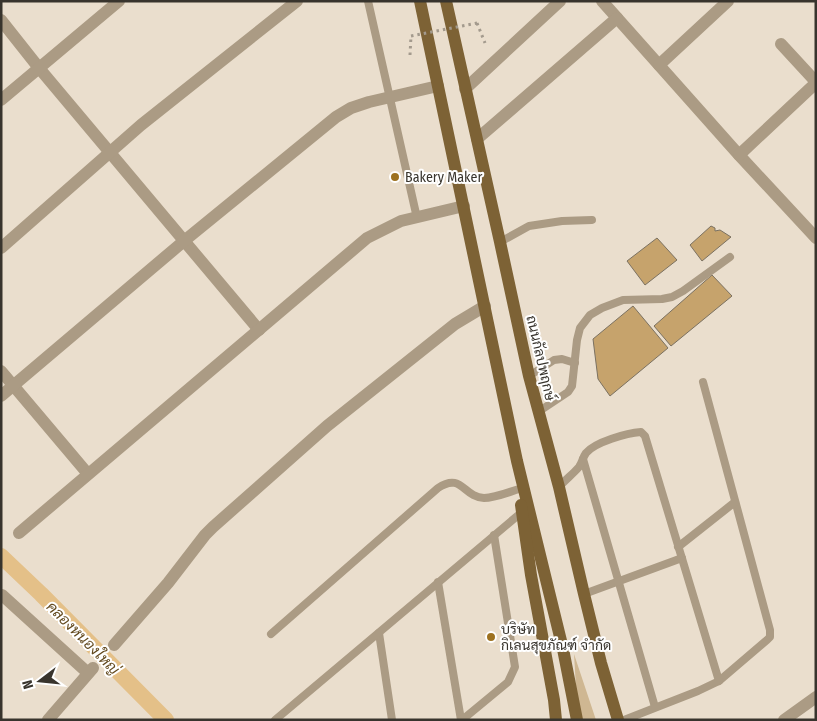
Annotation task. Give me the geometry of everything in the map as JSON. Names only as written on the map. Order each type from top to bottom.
[{"type":"main road","points":[[420,1],[517,461],[564,649],[577,720]]},
{"type":"main road","name":"ถนนกัลปพฤกษ์","points":[[446,1],[529,376],[559,487],[601,663],[618,720]]},
{"type":"main road","points":[[517,461],[530,575],[554,700],[556,720]]},
{"type":"street","points":[[1,100],[119,1]]},
{"type":"street","points":[[1,248],[141,125],[297,1]]},
{"type":"street","points":[[466,89],[560,1]]},
{"type":"street","points":[[602,1],[739,155],[816,238]]},
{"type":"street","points":[[659,65],[728,1]]},
{"type":"street","points":[[477,139],[617,18]]},
{"type":"street","points":[[1,20],[259,330]]},
{"type":"street","points":[[739,155],[816,82],[781,44]]},
{"type":"street","points":[[1,396],[184,241],[336,118],[351,108],[438,86]]},
{"type":"street","points":[[19,533],[367,238],[400,221],[464,206]]},
{"type":"street","points":[[114,645],[213,527],[327,426],[455,324],[485,306]]},
{"type":"street","points":[[1,371],[88,474]]},
{"type":"street","points":[[2,595],[91,671],[48,720]]},
{"type":"street","points":[[784,720],[816,697]]},
{"type":"lane","points":[[368,1],[417,218]]},
{"type":"lane","points":[[500,242],[529,226],[562,221],[592,220]]},
{"type":"lane","points":[[538,412],[568,392],[572,386],[580,328],[590,315],[623,300],[672,297],[730,257]]},
{"type":"lane","points":[[529,376],[554,360],[562,359],[576,363]]},
{"type":"lane","points":[[624,720],[719,681],[770,637],[770,630],[703,382]]},
{"type":"lane","points":[[559,487],[576,471],[586,453],[593,447],[602,442],[635,432],[641,432],[645,436],[719,681]]},
{"type":"lane","points":[[583,459],[655,707]]},
{"type":"lane","points":[[271,634],[446,483],[452,482],[472,494],[484,498],[519,489]]},
{"type":"lane","points":[[678,547],[736,502]]},
{"type":"lane","points":[[275,720],[522,512]]},
{"type":"lane","points":[[438,582],[461,720],[508,682],[515,667],[494,535]]},
{"type":"lane","points":[[584,594],[682,558]]},
{"type":"lane","points":[[379,632],[392,720]]},
{"type":"path","points":[[410,56],[411,36],[477,23],[485,43]]},
{"type":"shaded area","points":[[574,654],[596,720],[578,720]]},
{"type":"building","points":[[711,226],[715,228],[715,231],[720,230],[731,237],[702,261],[690,245]]},
{"type":"building","points":[[657,238],[677,260],[645,285],[627,261]]},
{"type":"building","points":[[712,275],[732,296],[671,346],[654,326]]},
{"type":"building","points":[[633,306],[668,348],[610,396],[598,379],[593,339]]},
{"type":"waterway","name":"คลองหนองใหญ่","points":[[1,556],[166,720]]},
{"type":"place","name":"Bakery Maker","points":[[395,177]]},
{"type":"place","name":"บริษัท กิเลนสุขภัณฑ์ จำกัด","points":[[491,637]]}]
